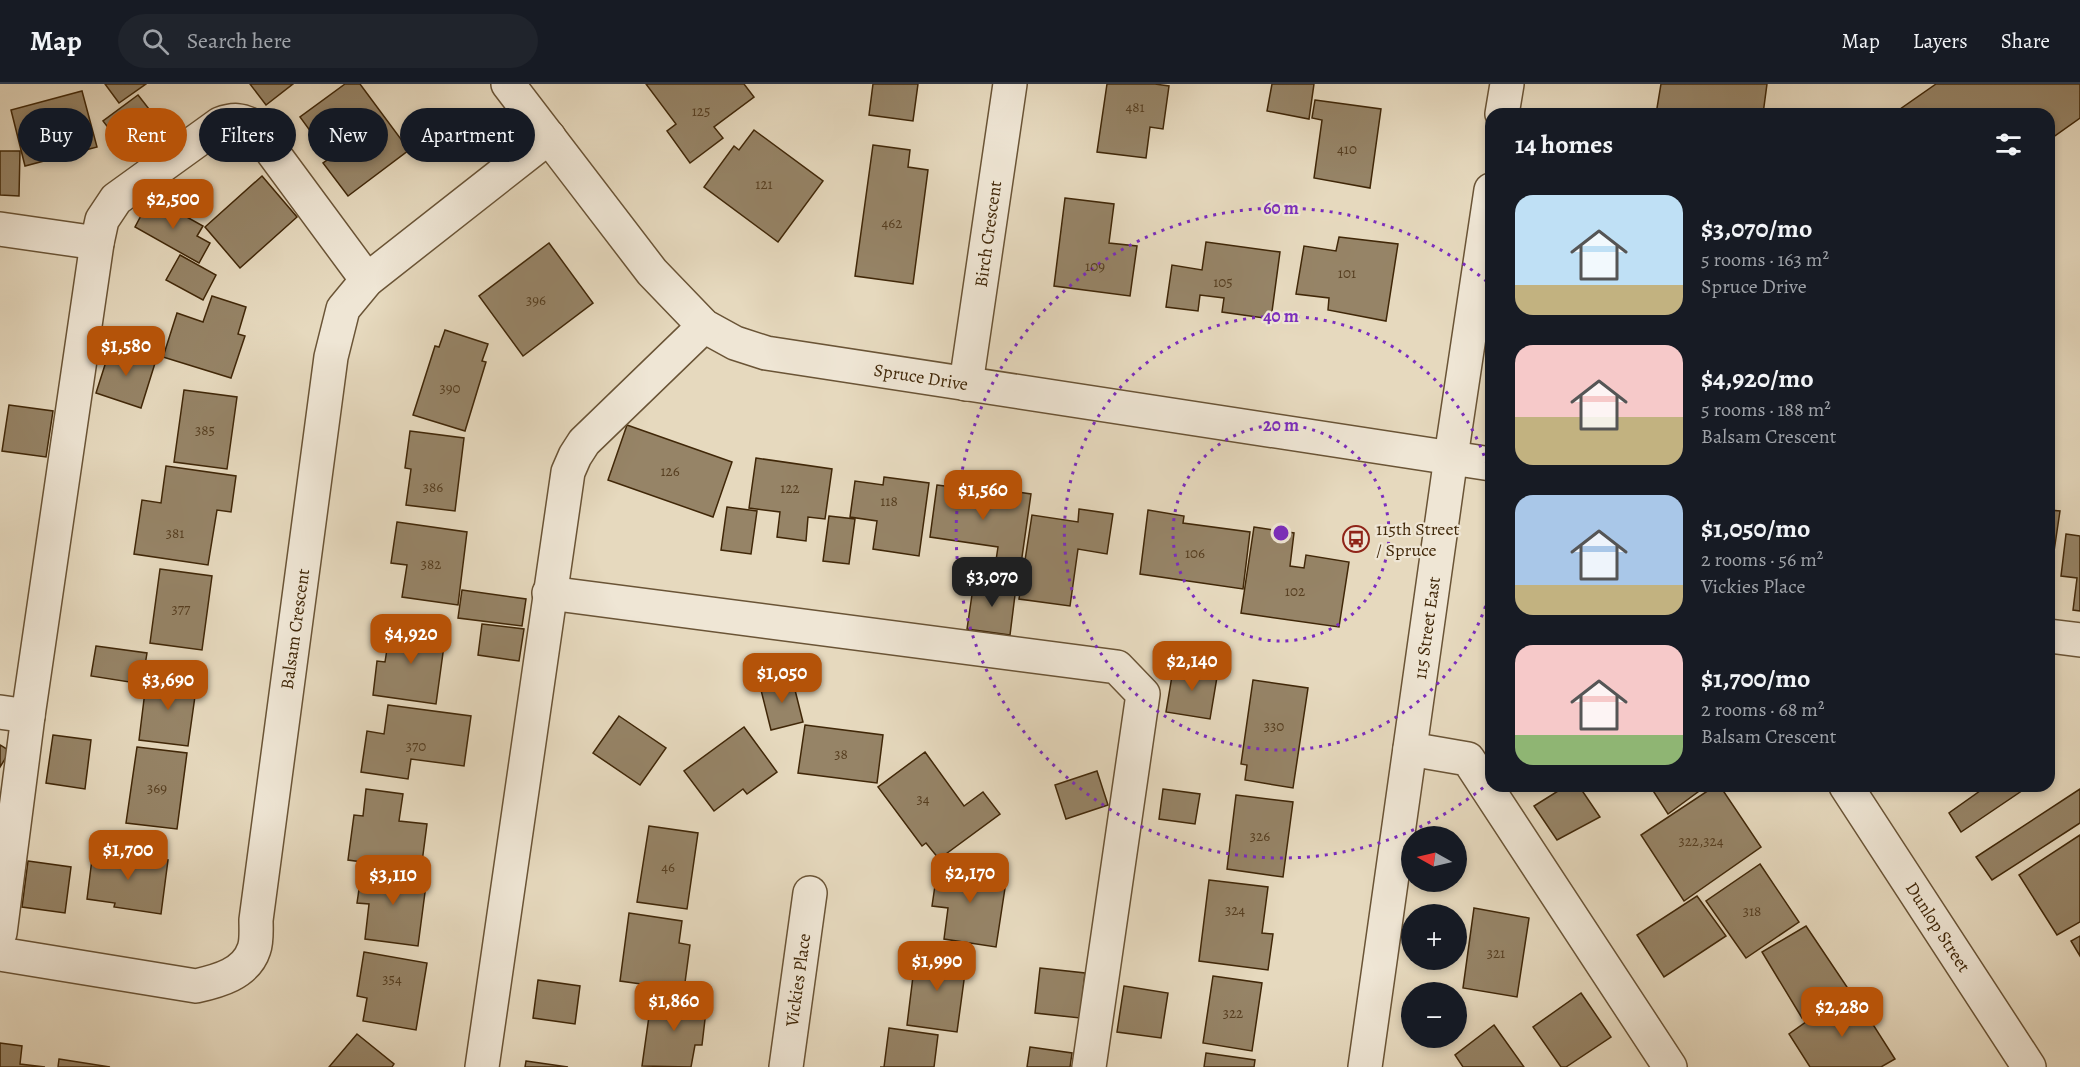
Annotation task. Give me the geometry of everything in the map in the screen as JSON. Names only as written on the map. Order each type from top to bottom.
[{"type":"street","name":"Spruce Drive","points":[[508,84],[652,272],[704,326],[735,343],[766,353],[1450,457]]},
{"type":"street","name":"Birch Crescent","points":[[966,384],[1010,84]]},
{"type":"street","points":[[1503,108],[1507,84]]},
{"type":"street","points":[[0,933],[14,714],[102,220],[116,199],[220,124],[231,120],[245,121],[254,127],[367,280]]},
{"type":"street","name":"Balsam Crescent","points":[[0,954],[195,986],[220,980],[242,968],[254,950],[331,357],[343,309],[367,280],[549,137]]},
{"type":"street","points":[[0,229],[97,243]]},
{"type":"street","name":"115 Street East","points":[[1365,1067],[1450,457],[1485,229]]},
{"type":"street","points":[[482,1067],[568,472],[584,442],[704,326]]},
{"type":"street","points":[[1450,457],[1485,463]]},
{"type":"street","points":[[549,592],[1118,668],[1143,694],[1089,1067]]},
{"type":"street","points":[[2055,637],[2080,640]]},
{"type":"street","points":[[1410,749],[1468,759],[1485,785]]},
{"type":"street","points":[[1490,792],[1671,1067]]},
{"type":"street","name":"Dunlop Street","points":[[1850,792],[2029,1067]]},
{"type":"street","name":"Vickies Place","points":[[786,1067],[810,893]]},
{"type":"building","points":[[105,84],[146,84],[119,103]]},
{"type":"building","points":[[250,84],[293,84],[266,105]]},
{"type":"building","points":[[345,84],[360,84],[378,108],[312,108]]},
{"type":"building","points":[[646,84],[744,84],[754,97],[714,127],[723,138],[690,163],[667,131],[676,124]]},
{"type":"building","points":[[873,84],[918,84],[913,121],[869,115]]},
{"type":"building","points":[[1107,84],[1169,86],[1163,129],[1150,127],[1146,158],[1097,152]]},
{"type":"building","points":[[1272,84],[1314,84],[1309,119],[1267,111]]},
{"type":"building","points":[[1661,84],[1767,84],[1764,108],[1657,108]]},
{"type":"building","points":[[1936,84],[2080,84],[2080,118],[2055,136],[2055,108],[1902,108]]},
{"type":"building","points":[[82,91],[87,108],[18,108]]},
{"type":"building","points":[[138,95],[148,108],[120,108]]},
{"type":"building","points":[[1315,100],[1381,109],[1370,188],[1314,178],[1322,120],[1312,118]]},
{"type":"building","points":[[18,108],[18,138],[11,110]]},
{"type":"building","points":[[308,111],[308,128],[300,117]]},
{"type":"building","points":[[388,122],[400,138],[400,157],[348,196],[323,163],[388,162]]},
{"type":"building","points":[[754,130],[823,181],[778,242],[704,187],[734,146],[739,150]]},
{"type":"building","points":[[93,132],[97,147],[93,148]]},
{"type":"building","points":[[873,145],[910,150],[908,167],[928,170],[913,284],[855,276]]},
{"type":"building","points":[[0,151],[18,151],[19,196],[0,195]]},
{"type":"building","points":[[24,162],[40,162],[25,166]]},
{"type":"building","points":[[262,176],[297,217],[240,268],[205,227]]},
{"type":"building","points":[[151,197],[203,226],[197,236],[210,243],[199,263],[135,227]]},
{"type":"building","points":[[1065,198],[1114,204],[1109,243],[1137,246],[1130,296],[1054,286]]},
{"type":"building","points":[[1339,237],[1398,244],[1386,321],[1328,310],[1329,298],[1296,294],[1304,246],[1336,251]]},
{"type":"building","points":[[1206,242],[1280,252],[1271,319],[1222,312],[1224,298],[1200,295],[1198,311],[1166,307],[1172,265],[1202,270]]},
{"type":"building","points":[[549,243],[593,303],[523,356],[479,296]]},
{"type":"building","points":[[180,255],[216,275],[203,300],[166,280]]},
{"type":"building","points":[[212,296],[246,307],[238,334],[245,336],[231,378],[163,357],[177,313],[203,322]]},
{"type":"building","points":[[445,330],[488,344],[482,361],[486,362],[465,431],[413,415],[435,346],[439,347]]},
{"type":"building","points":[[111,346],[156,360],[141,408],[96,393]]},
{"type":"building","points":[[184,390],[237,397],[227,469],[174,462]]},
{"type":"building","points":[[9,405],[53,411],[46,457],[2,451]]},
{"type":"building","points":[[627,425],[732,462],[713,517],[608,480]]},
{"type":"building","points":[[410,431],[464,438],[455,511],[406,505],[411,469],[405,468]]},
{"type":"building","points":[[756,458],[832,469],[825,519],[808,517],[806,541],[777,537],[780,512],[749,508]]},
{"type":"building","points":[[166,466],[236,476],[231,512],[217,510],[208,565],[134,554],[142,500],[161,503]]},
{"type":"building","points":[[884,477],[929,483],[919,556],[873,549],[877,521],[850,517],[855,481],[883,485]]},
{"type":"building","points":[[937,485],[975,490],[975,494],[1004,498],[1005,490],[1031,494],[1020,571],[995,567],[998,547],[930,537]]},
{"type":"building","points":[[727,507],[757,511],[751,554],[721,550]]},
{"type":"building","points":[[1079,509],[1113,514],[1107,554],[1078,549],[1070,606],[1019,599],[1032,515],[1078,522]]},
{"type":"building","points":[[1148,510],[1184,516],[1183,523],[1250,532],[1243,589],[1140,574]]},
{"type":"building","points":[[2055,511],[2060,511],[2055,545]]},
{"type":"building","points":[[829,516],[855,519],[849,564],[823,561]]},
{"type":"building","points":[[397,522],[467,532],[458,605],[402,597],[407,565],[391,563]]},
{"type":"building","points":[[1254,527],[1294,533],[1290,566],[1304,568],[1306,555],[1349,562],[1339,627],[1241,613]]},
{"type":"building","points":[[2066,534],[2080,536],[2080,611],[2073,610],[2077,578],[2061,576]]},
{"type":"building","points":[[160,569],[212,576],[202,650],[150,643]]},
{"type":"building","points":[[974,581],[1016,587],[1010,635],[967,629]]},
{"type":"building","points":[[462,590],[526,599],[522,626],[458,618]]},
{"type":"building","points":[[391,624],[446,631],[436,704],[373,695],[377,661],[385,662]]},
{"type":"building","points":[[482,624],[524,629],[519,661],[478,655]]},
{"type":"building","points":[[96,646],[147,653],[142,684],[91,676]]},
{"type":"building","points":[[1174,664],[1218,671],[1210,719],[1166,712]]},
{"type":"building","points":[[147,675],[197,682],[188,746],[139,740]]},
{"type":"building","points":[[792,678],[803,722],[771,730],[760,686]]},
{"type":"building","points":[[1253,680],[1308,688],[1293,788],[1245,780],[1247,765],[1241,764]]},
{"type":"building","points":[[388,705],[471,716],[464,766],[411,759],[408,779],[361,772],[367,731],[384,734]]},
{"type":"building","points":[[619,716],[666,748],[640,785],[593,753]]},
{"type":"building","points":[[805,725],[883,735],[877,783],[798,773]]},
{"type":"building","points":[[744,727],[777,772],[747,794],[743,789],[714,811],[684,771]]},
{"type":"building","points":[[53,735],[91,740],[85,789],[46,783]]},
{"type":"building","points":[[0,745],[10,751],[0,767]]},
{"type":"building","points":[[137,747],[187,753],[177,829],[126,823]]},
{"type":"building","points":[[925,752],[964,806],[983,792],[1000,814],[939,859],[926,843],[922,846],[878,787]]},
{"type":"building","points":[[1097,771],[1108,805],[1066,819],[1055,785]]},
{"type":"building","points":[[366,789],[403,794],[399,821],[427,824],[421,870],[348,860],[354,815],[363,816]]},
{"type":"building","points":[[1163,789],[1200,794],[1195,824],[1159,819]]},
{"type":"building","points":[[2080,789],[2080,823],[1992,880],[1976,857]]},
{"type":"building","points":[[1556,792],[1583,792],[1600,817],[1557,840],[1534,806]]},
{"type":"building","points":[[1654,792],[1698,792],[1668,814]]},
{"type":"building","points":[[1706,792],[1724,792],[1761,847],[1684,901],[1641,835]]},
{"type":"building","points":[[1979,792],[2020,792],[1961,832],[1949,813]]},
{"type":"building","points":[[1236,795],[1293,802],[1283,877],[1227,869]]},
{"type":"building","points":[[649,826],[698,833],[687,909],[637,902]]},
{"type":"building","points":[[2080,835],[2080,922],[2057,935],[2019,875]]},
{"type":"building","points":[[93,851],[168,860],[161,914],[114,907],[115,903],[87,899]]},
{"type":"building","points":[[28,861],[71,867],[65,913],[22,907]]},
{"type":"building","points":[[1760,864],[1799,922],[1746,958],[1706,901]]},
{"type":"building","points":[[938,865],[1007,875],[996,947],[944,939],[948,908],[932,906]]},
{"type":"building","points":[[362,869],[427,877],[418,946],[365,939],[369,904],[357,903]]},
{"type":"building","points":[[1209,880],[1268,887],[1262,933],[1273,934],[1268,970],[1199,961]]},
{"type":"building","points":[[1697,896],[1726,936],[1664,977],[1637,935]]},
{"type":"building","points":[[1474,908],[1529,918],[1517,997],[1467,989],[1467,982],[1464,982]]},
{"type":"building","points":[[629,913],[682,921],[679,943],[690,945],[684,990],[620,981]]},
{"type":"building","points":[[1806,926],[1847,987],[1802,1018],[1762,952]]},
{"type":"building","points":[[2080,936],[2080,956],[2071,941]]},
{"type":"building","points":[[364,952],[427,963],[416,1030],[363,1021],[367,998],[357,996]]},
{"type":"building","points":[[916,952],[967,958],[957,1032],[907,1025]]},
{"type":"building","points":[[1040,968],[1085,973],[1080,1018],[1035,1013]]},
{"type":"building","points":[[1213,976],[1262,983],[1252,1051],[1203,1043]]},
{"type":"building","points":[[538,980],[580,986],[575,1024],[533,1018]]},
{"type":"building","points":[[1124,986],[1168,993],[1161,1038],[1117,1032]]},
{"type":"building","points":[[1851,990],[1895,1059],[1881,1067],[1810,1067],[1789,1034]]},
{"type":"building","points":[[1581,993],[1611,1037],[1566,1067],[1561,1067],[1533,1027]]},
{"type":"building","points":[[652,995],[707,1002],[702,1045],[695,1045],[691,1067],[642,1066]]},
{"type":"building","points":[[1494,1025],[1524,1067],[1463,1067],[1455,1055]]},
{"type":"building","points":[[889,1028],[938,1035],[934,1067],[884,1067]]},
{"type":"building","points":[[357,1034],[394,1064],[392,1067],[329,1067]]},
{"type":"building","points":[[0,1043],[22,1046],[20,1064],[45,1067],[0,1067]]},
{"type":"building","points":[[1030,1047],[1072,1053],[1070,1067],[1027,1067]]},
{"type":"building","points":[[1206,1053],[1255,1060],[1254,1067],[1204,1067]]},
{"type":"building","points":[[59,1059],[110,1067],[58,1067]]},
{"type":"building","points":[[526,1061],[568,1067],[525,1067]]},
{"type":"place","name":"115th Street / Spruce","points":[[1356,539]]}]
